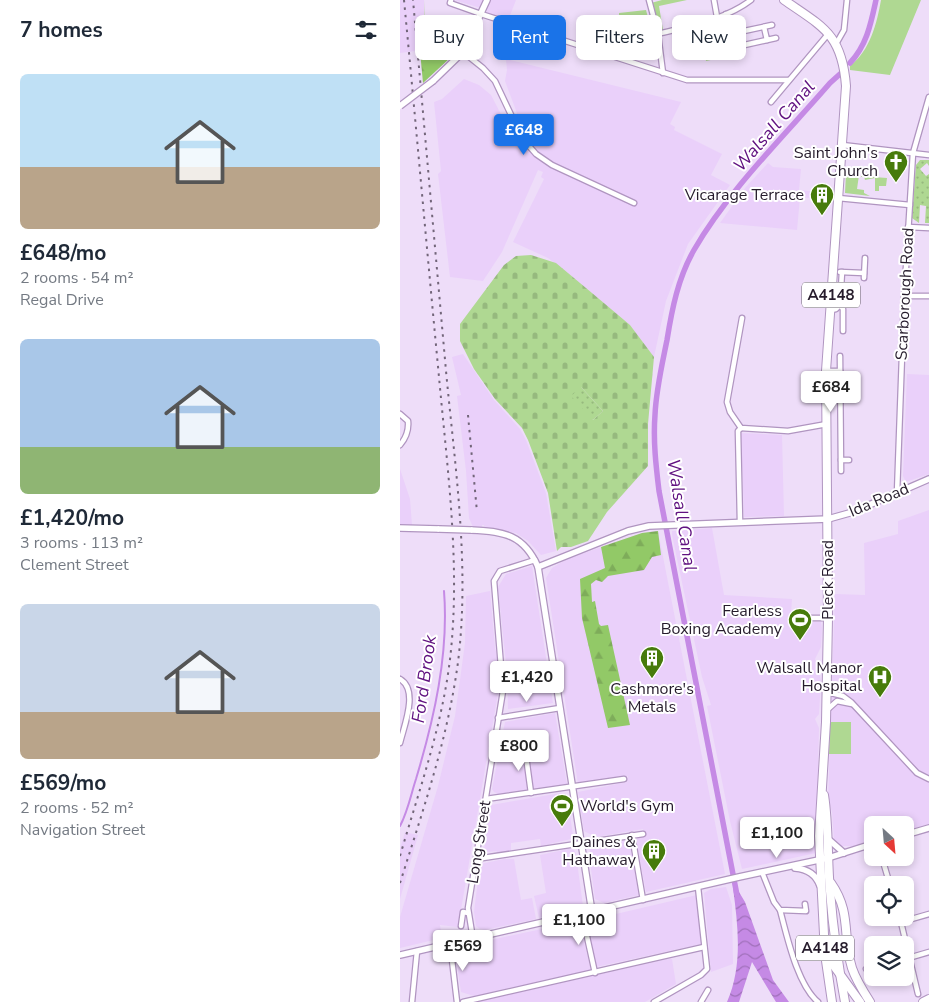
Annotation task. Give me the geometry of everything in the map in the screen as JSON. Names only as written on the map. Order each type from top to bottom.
[{"type":"highway","name":"A4148","points":[[784,0],[812,18],[829,33],[836,44]]},
{"type":"highway","name":"Pleck Road","points":[[836,44],[845,72],[846,91],[826,371],[828,519],[827,692],[819,816],[824,858],[831,883],[839,973],[845,1002]]},
{"type":"highway","name":"Pleck Road","points":[[822,788],[827,838],[822,893],[826,954],[832,1002]]},
{"type":"highway","name":"Pleck Road","points":[[831,883],[844,904],[852,966],[858,983],[870,1001]]},
{"type":"highway","name":"Pleck Road","points":[[826,954],[860,1002]]},
{"type":"highway","points":[[923,1002],[929,999]]},
{"type":"street","points":[[452,0],[450,4],[687,80],[789,80]]},
{"type":"street","points":[[481,14],[487,0]]},
{"type":"street","points":[[649,0],[653,15]]},
{"type":"street","points":[[714,0],[718,15]]},
{"type":"street","points":[[751,0],[740,9],[726,14],[730,34],[772,25]]},
{"type":"street","points":[[836,44],[844,30],[847,0]]},
{"type":"street","points":[[764,26],[767,40]]},
{"type":"street","points":[[772,102],[829,33]]},
{"type":"street","points":[[746,45],[776,38]]},
{"type":"street","points":[[400,106],[433,81],[454,60]]},
{"type":"street","points":[[473,60],[495,81],[522,138],[536,154],[552,165],[634,203]]},
{"type":"street","points":[[661,60],[663,73]]},
{"type":"street","name":"Scarborough Road","points":[[897,493],[904,296],[913,153],[915,138],[929,97]]},
{"type":"street","points":[[842,145],[929,155]]},
{"type":"street","points":[[838,198],[910,206]]},
{"type":"street","points":[[908,227],[929,228]]},
{"type":"street","points":[[832,272],[864,276],[865,258]]},
{"type":"street","points":[[842,272],[840,305],[843,309],[843,331]]},
{"type":"street","points":[[904,296],[929,296]]},
{"type":"street","points":[[831,310],[836,309],[840,305]]},
{"type":"street","points":[[741,428],[730,412],[727,402],[742,318]]},
{"type":"street","points":[[840,356],[841,471]]},
{"type":"street","points":[[826,371],[840,371]]},
{"type":"street","points":[[400,414],[408,421],[409,428],[406,438],[400,445]]},
{"type":"street","points":[[741,428],[788,430],[827,424]]},
{"type":"street","points":[[740,522],[738,431],[741,428]]},
{"type":"street","points":[[841,460],[850,460]]},
{"type":"street","name":"Ida Road","points":[[538,567],[628,531],[656,525],[828,519],[850,513],[929,479]]},
{"type":"street","points":[[400,528],[472,530],[504,534],[516,538],[527,546],[535,560],[538,567],[592,912]]},
{"type":"street","name":"Long Street","points":[[473,940],[468,913],[498,718],[504,691],[504,674],[493,589],[496,576],[507,568],[535,560]]},
{"type":"street","points":[[807,618],[828,618]]},
{"type":"street","points":[[400,679],[408,687],[409,705],[400,743]]},
{"type":"street","points":[[827,692],[843,696],[917,773],[929,779]]},
{"type":"street","points":[[826,711],[837,701],[853,705]]},
{"type":"street","points":[[498,718],[560,708]]},
{"type":"street","points":[[525,748],[531,793]]},
{"type":"street","points":[[486,799],[624,779]]},
{"type":"street","points":[[914,832],[929,828]]},
{"type":"street","points":[[476,859],[643,834]]},
{"type":"street","points":[[632,835],[643,900]]},
{"type":"street","points":[[827,838],[844,853]]},
{"type":"street","points":[[400,955],[450,943],[473,940],[739,877],[789,868],[864,847]]},
{"type":"street","points":[[789,868],[811,872],[818,880],[822,893]]},
{"type":"street","points":[[762,872],[774,902],[780,910],[800,973],[807,989],[818,1002]]},
{"type":"street","points":[[654,1002],[701,975],[707,969],[698,887]]},
{"type":"street","points":[[780,910],[806,911],[805,904]]},
{"type":"street","name":"Long Street","points":[[461,926],[464,912],[468,913]]},
{"type":"street","points":[[582,914],[595,973]]},
{"type":"street","points":[[914,917],[929,914]]},
{"type":"street","points":[[450,943],[457,1002]]},
{"type":"street","points":[[463,1002],[704,947]]},
{"type":"street","points":[[412,1002],[417,951]]},
{"type":"street","points":[[914,956],[929,952]]},
{"type":"street","points":[[914,981],[918,994]]},
{"type":"street","points":[[701,1002],[708,990]]},
{"type":"street","points":[[663,997],[666,1002]]},
{"type":"shaded area","points":[[400,0],[424,0],[424,15],[415,15],[415,51],[400,53]]},
{"type":"shaded area","points":[[454,0],[516,0],[510,15],[493,15],[493,21],[484,18],[487,10]]},
{"type":"shaded area","points":[[506,60],[510,60],[681,102],[670,124],[675,127],[674,130],[722,154],[711,175],[730,185],[688,244],[666,301],[654,357],[630,325],[565,271],[548,258],[513,242],[544,179],[541,177],[543,172],[538,170],[502,252],[483,281],[450,277],[438,174],[441,171],[434,102],[442,99],[464,79],[479,85],[491,95],[505,122],[518,116],[505,81]]},
{"type":"shaded area","points":[[768,163],[773,167],[801,169],[799,190],[830,193],[830,200],[800,197],[797,230],[720,223],[745,188]]},
{"type":"shaded area","points":[[463,354],[494,400],[520,429],[526,440],[546,493],[556,551],[541,555],[528,541],[516,533],[485,528],[484,525],[482,525],[482,528],[473,527],[469,518],[466,471],[457,396],[461,395],[452,357]]},
{"type":"shaded area","points":[[907,374],[929,375],[929,474],[906,482],[903,476]]},
{"type":"shaded area","points":[[741,433],[782,435],[784,516],[744,517]]},
{"type":"shaded area","points":[[400,469],[410,499],[412,525],[400,525]]},
{"type":"shaded area","name":"Walsall Manor Hospital","points":[[929,510],[929,824],[914,828],[914,816],[864,816],[864,843],[853,846],[841,846],[834,840],[832,812],[828,799],[835,594],[865,595],[864,543],[898,534],[898,521]]},
{"type":"shaded area","points":[[712,528],[724,595],[792,599],[791,614],[807,614],[807,622],[821,622],[822,628],[821,647],[815,659],[821,680],[819,714],[815,719],[819,728],[816,853],[742,869],[730,821],[707,706],[711,705],[702,677],[672,535],[672,531]]},
{"type":"shaded area","points":[[658,531],[725,874],[646,892],[636,839],[644,836],[643,829],[596,837],[584,831],[578,792],[627,782],[628,776],[578,784],[546,578],[552,568],[567,559],[642,533]]},
{"type":"shaded area","points":[[532,566],[553,703],[508,709],[507,673],[498,587],[506,574]]},
{"type":"shaded area","points":[[490,591],[495,647],[501,676],[458,927],[440,925],[442,938],[400,948],[400,917],[438,786],[455,716],[465,643],[466,596]]},
{"type":"shaded area","points":[[555,713],[567,784],[498,794],[494,792],[492,789],[505,722]]},
{"type":"shaded area","points":[[561,793],[567,796],[573,835],[571,839],[541,846],[540,839],[511,843],[511,851],[496,853],[497,851],[488,852],[484,850],[491,805]]},
{"type":"shaded area","points":[[405,832],[418,835],[400,899],[400,849]]},
{"type":"shaded area","points":[[629,840],[639,895],[604,903],[595,899],[590,849],[595,845]]},
{"type":"shaded area","points":[[568,849],[574,850],[576,854],[583,906],[539,918],[534,896],[546,893],[540,855]]},
{"type":"shaded area","points":[[514,859],[521,900],[532,898],[536,919],[485,930],[480,929],[476,926],[474,912],[480,864]]},
{"type":"shaded area","points":[[726,887],[732,905],[733,964],[711,972],[704,893],[711,889]]},
{"type":"shaded area","points":[[697,895],[701,944],[596,967],[586,921]]},
{"type":"shaded area","points":[[579,921],[591,970],[474,996],[461,992],[455,953],[462,946]]},
{"type":"shaded area","points":[[672,959],[676,984],[645,1002],[476,1002]]},
{"type":"green space","points":[[662,0],[687,0],[659,6],[660,15],[654,15],[651,3]]},
{"type":"green space","points":[[881,0],[921,0],[890,75],[850,70],[850,66],[863,53],[872,36]]},
{"type":"green space","points":[[646,10],[647,15],[619,15],[619,13]]},
{"type":"green space","points":[[421,60],[448,60],[423,83]]},
{"type":"green space","points":[[920,160],[929,160],[929,166],[927,163],[920,169],[926,176],[929,174],[929,223],[925,223],[926,206],[920,205],[919,223],[912,218],[916,165]]},
{"type":"green space","points":[[846,173],[859,175],[857,189],[864,190],[864,193],[870,196],[845,193]]},
{"type":"green space","points":[[864,176],[887,178],[886,186],[879,186],[879,191],[875,191],[875,178],[865,180]]},
{"type":"green space","points":[[531,255],[556,263],[630,325],[654,357],[648,424],[648,466],[607,512],[588,541],[571,547],[561,547],[557,551],[548,493],[528,440],[522,428],[495,399],[474,369],[460,341],[460,324],[504,265],[516,256]],"holes":[[[581,387],[603,411],[593,420]]]},
{"type":"green space","points":[[581,387],[603,411],[593,420],[571,396]]},
{"type":"green space","points":[[658,531],[661,555],[652,557],[644,570],[608,576],[602,582],[596,580],[591,584],[592,602],[595,601],[599,624],[601,626],[608,625],[630,725],[608,728],[582,618],[580,579],[605,568],[601,547],[642,533]]},
{"type":"green space","points":[[830,722],[851,722],[851,754],[829,754]]},
{"type":"water","points":[[736,887],[745,902],[773,980],[789,1002],[776,1002],[752,962],[739,1002],[727,1002],[732,988],[737,960],[738,931],[733,888]]},
{"type":"waterway","name":"Walsall Canal","points":[[850,63],[861,49],[870,25],[876,0]]},
{"type":"waterway","name":"Walsall Canal","points":[[737,895],[659,491],[654,425],[657,396],[676,294],[694,250],[723,206],[740,185],[840,74]]},
{"type":"waterway","name":"Ford Brook","points":[[400,826],[423,756],[439,686],[444,639],[444,591]]},
{"type":"railway","points":[[400,856],[443,702],[451,650],[454,582],[449,479],[404,0]]},
{"type":"railway","points":[[400,883],[434,774],[454,690],[461,626],[462,590],[460,516],[413,0]]},
{"type":"railway","points":[[468,415],[477,512]]},
{"type":"place","name":"Saint John's Church","points":[[896,183]]},
{"type":"place","name":"Vicarage Terrace","points":[[822,216]]},
{"type":"place","name":"Fearless Boxing Academy","points":[[800,641]]},
{"type":"place","name":"Cashmore's Metals","points":[[652,679]]},
{"type":"place","name":"Walsall Manor Hospital","points":[[880,698]]},
{"type":"place","name":"World's Gym","points":[[562,827]]},
{"type":"place","name":"Daines & Hathaway","points":[[654,872]]}]
